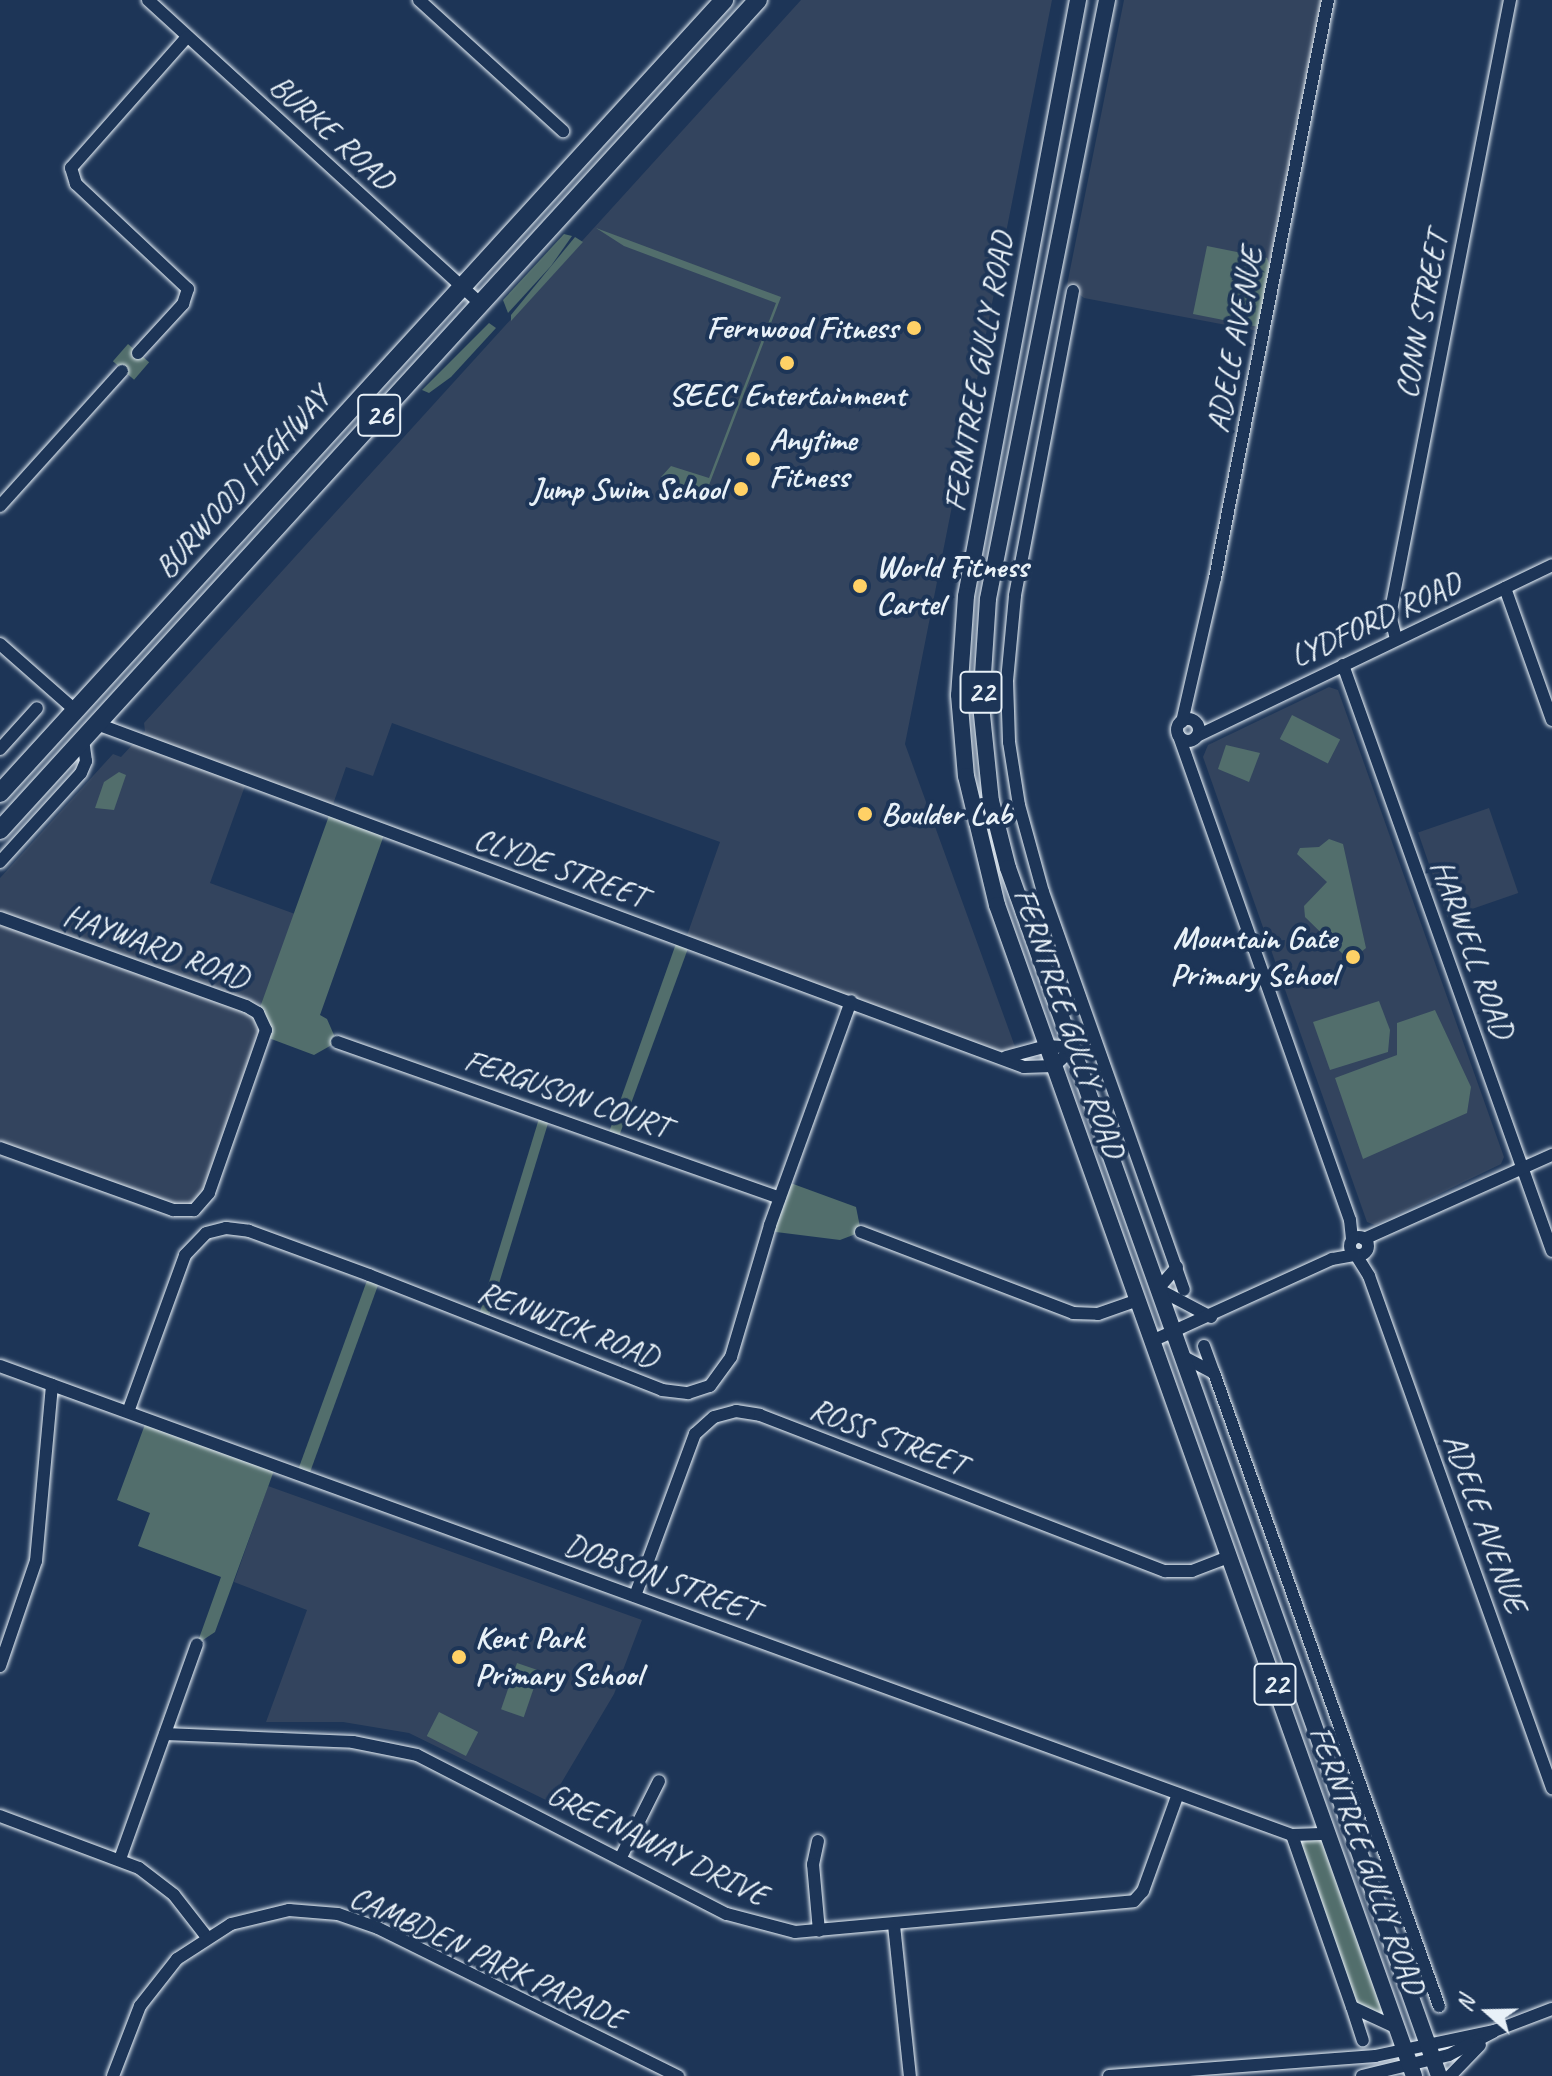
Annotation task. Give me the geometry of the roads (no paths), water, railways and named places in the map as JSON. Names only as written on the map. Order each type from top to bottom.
[{"type":"highway","name":"BURWOOD HIGHWAY","points":[[0,793],[724,0]]},
{"type":"highway","name":"BURWOOD HIGHWAY","points":[[0,830],[758,0]]},
{"type":"highway","points":[[76,711],[97,724]]},
{"type":"main road","name":"FERNTREE GULLY ROAD","points":[[1078,0],[966,596],[960,725],[983,858],[1412,2072]]},
{"type":"main road","name":"FERNTREE GULLY ROAD","points":[[1107,0],[995,554],[985,621],[981,705],[991,801],[1008,868],[1433,2060]]},
{"type":"main road","points":[[1006,371],[1030,377]]},
{"type":"street","name":"BURKE ROAD","points":[[148,0],[481,304]]},
{"type":"street","points":[[419,0],[563,131]]},
{"type":"street","name":"ADELE AVENUE","points":[[1328,0],[1192,689],[1190,770],[1552,1788]]},
{"type":"street","name":"CONN STREET","points":[[1396,639],[1390,615],[1510,0]]},
{"type":"street","points":[[138,353],[195,292],[76,184],[71,173],[77,158],[187,37]]},
{"type":"street","points":[[56,174],[71,173]]},
{"type":"street","name":"FERNTREE GULLY ROAD","points":[[1073,291],[1026,530],[1009,645],[1008,726],[1019,805],[1069,967],[1184,1290]]},
{"type":"street","name":"FERNTREE GULLY ROAD","points":[[1046,299],[1067,321]]},
{"type":"street","points":[[0,506],[122,371]]},
{"type":"street","points":[[995,554],[1026,530]]},
{"type":"street","name":"LYDFORD ROAD","points":[[1190,730],[1221,722],[1552,565]]},
{"type":"street","points":[[1505,588],[1552,720]]},
{"type":"street","points":[[985,621],[1009,645]]},
{"type":"street","points":[[0,644],[76,711]]},
{"type":"street","name":"HARWELL ROAD","points":[[1343,665],[1552,1251]]},
{"type":"street","points":[[0,749],[37,708]]},
{"type":"street","name":"CLYDE STREET","points":[[97,724],[1037,1069],[1054,1066]]},
{"type":"street","points":[[0,862],[81,773],[86,761],[83,740]]},
{"type":"street","name":"HAYWARD ROAD","points":[[0,918],[246,1006],[258,1013],[266,1030],[209,1193],[194,1210],[173,1210],[0,1148]]},
{"type":"street","points":[[1055,1001],[1069,967]]},
{"type":"street","name":"RENWICK ROAD","points":[[128,1412],[185,1255],[206,1233],[226,1228],[249,1231],[369,1275],[662,1390],[697,1392],[726,1369],[779,1198],[851,1001]]},
{"type":"street","name":"FERGUSON COURT","points":[[337,1042],[779,1198]]},
{"type":"street","points":[[1006,1057],[1047,1046],[1075,1054],[1105,1069]]},
{"type":"street","points":[[1054,1066],[1075,1054]]},
{"type":"street","points":[[1152,1341],[1211,1317],[1552,1155]]},
{"type":"street","points":[[861,1232],[1073,1313],[1098,1314],[1138,1300]]},
{"type":"street","points":[[1177,1267],[1158,1289],[1211,1317]]},
{"type":"street","name":"FERNTREE GULLY ROAD","points":[[1204,1346],[1439,2006]]},
{"type":"street","points":[[1182,1356],[1214,1373]]},
{"type":"street","name":"DOBSON STREET","points":[[0,1366],[1178,1794],[1298,1834],[1328,1834]]},
{"type":"street","points":[[0,1666],[4,1641],[36,1561],[52,1385]]},
{"type":"street","name":"ROSS STREET","points":[[635,1596],[695,1434],[714,1417],[736,1411],[760,1415],[1165,1571],[1192,1571],[1229,1557]]},
{"type":"street","points":[[120,1859],[197,1644]]},
{"type":"street","name":"GREENAWAY DRIVE","points":[[165,1734],[342,1741],[397,1750],[446,1767],[746,1922],[782,1931],[819,1931],[1141,1905],[1178,1794]]},
{"type":"street","points":[[1539,1751],[1552,1744]]},
{"type":"street","points":[[620,1859],[659,1781]]},
{"type":"street","points":[[1298,1834],[1319,1811]]},
{"type":"street","points":[[0,1816],[120,1859],[168,1889],[206,1936]]},
{"type":"street","name":"FERNTREE GULLY ROAD","points":[[1298,1834],[1352,2007],[1397,2028]]},
{"type":"street","points":[[818,1841],[813,1864],[819,1931]]},
{"type":"street","name":"CAMBDEN PARK PARADE","points":[[113,2076],[147,1994],[177,1959],[206,1936],[276,1912],[321,1911],[356,1920],[675,2075]]},
{"type":"street","points":[[894,1925],[910,2076]]},
{"type":"street","name":"FERNTREE GULLY ROAD","points":[[1417,2016],[1432,1985]]},
{"type":"street","points":[[1352,2007],[1363,2040]]},
{"type":"street","points":[[1360,2057],[1363,2076],[1412,2072],[1494,2031],[1552,2009]]},
{"type":"street","points":[[1450,2076],[1494,2031]]},
{"type":"street","points":[[1109,2076],[1198,2073],[1404,2050],[1433,2060],[1482,2042]]},
{"type":"place","name":"Fernwood Fitness","points":[[914,328]]},
{"type":"place","name":"SEEC Entertainment","points":[[787,363]]},
{"type":"place","name":"Anytime Fitness","points":[[753,459]]},
{"type":"place","name":"Jump Swim School","points":[[741,489]]},
{"type":"place","name":"World Fitness Cartel","points":[[860,586]]},
{"type":"place","name":"Boulder Lab","points":[[865,814]]},
{"type":"place","name":"Mountain Gate Primary School","points":[[1353,957]]},
{"type":"place","name":"Kent Park Primary School","points":[[459,1657]]}]
